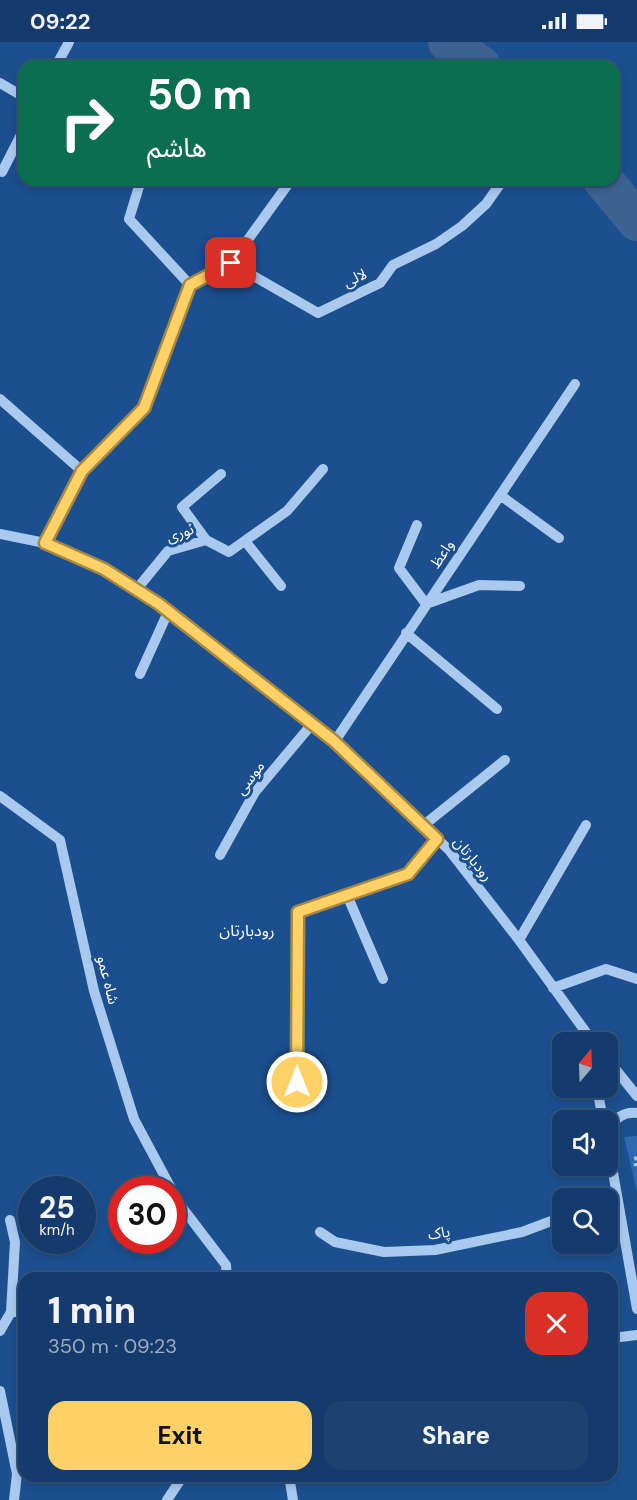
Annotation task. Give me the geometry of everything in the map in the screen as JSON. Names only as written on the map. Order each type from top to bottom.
[{"type":"street","points":[[59,60],[69,42]]},
{"type":"street","points":[[0,83],[18,94]]},
{"type":"street","points":[[2,172],[18,141]]},
{"type":"street","points":[[139,186],[129,219],[190,285]]},
{"type":"street","points":[[45,543],[82,471],[144,408],[190,285],[231,263],[287,186]]},
{"type":"street","name":"لالی","points":[[231,263],[318,313],[380,283],[393,265],[436,244],[462,226],[486,204],[499,186]]},
{"type":"street","name":"واعظ","points":[[334,741],[575,384]]},
{"type":"street","points":[[0,399],[82,471]]},
{"type":"street","name":"نوری","points":[[136,590],[168,551],[206,540],[229,552],[287,511],[323,469]]},
{"type":"street","points":[[206,540],[182,507],[221,474]]},
{"type":"street","points":[[500,495],[559,538]]},
{"type":"street","points":[[417,525],[399,568],[426,604],[479,585],[520,586]]},
{"type":"street","name":"رودبارتان","points":[[0,534],[45,543],[104,569],[168,612],[334,741],[448,850],[519,940],[584,1032]]},
{"type":"street","points":[[245,541],[281,586]]},
{"type":"street","points":[[140,674],[168,612]]},
{"type":"street","points":[[406,633],[497,709]]},
{"type":"street","name":"موسی","points":[[219,855],[255,792],[312,724]]},
{"type":"street","points":[[423,825],[505,760]]},
{"type":"street","name":"شاه عمو","points":[[0,796],[60,840],[94,991],[134,1119],[165,1176]]},
{"type":"street","points":[[519,940],[586,825]]},
{"type":"street","points":[[297,1104],[298,912],[408,874],[437,839]]},
{"type":"street","points":[[347,895],[383,979]]},
{"type":"street","points":[[553,988],[606,969],[637,979]]},
{"type":"street","points":[[618,1072],[637,1096]]},
{"type":"street","points":[[618,1118],[630,1112],[637,1113]]},
{"type":"street","name":"شاه عمو","points":[[186,1211],[226,1265],[227,1272]]},
{"type":"street","points":[[0,1331],[11,1312],[15,1242],[10,1220]]},
{"type":"street","name":"پاک","points":[[321,1232],[335,1242],[384,1252],[435,1250],[522,1232],[552,1222]]},
{"type":"street","points":[[618,1226],[637,1309]]},
{"type":"street","points":[[11,1312],[18,1312]]},
{"type":"street","points":[[618,1337],[637,1335]]},
{"type":"street","points":[[0,1391],[17,1474],[14,1500]]},
{"type":"street","points":[[167,1500],[179,1482]]},
{"type":"street","points":[[290,1482],[293,1500]]},
{"type":"path","points":[[637,1158],[634,1159],[637,1169]]},
{"type":"shaded area","points":[[637,1136],[637,1192],[624,1137]]},
{"type":"waterway","points":[[448,42],[473,60]]},
{"type":"waterway","points":[[608,186],[637,221]]},
{"type":"district","name":"رودبارتان","points":[[247,930]]},
{"type":"route","points":[[231,263],[190,285],[144,408],[82,471],[45,543],[104,569],[159,604],[334,741],[437,839],[408,874],[298,912],[297,1082]]}]
